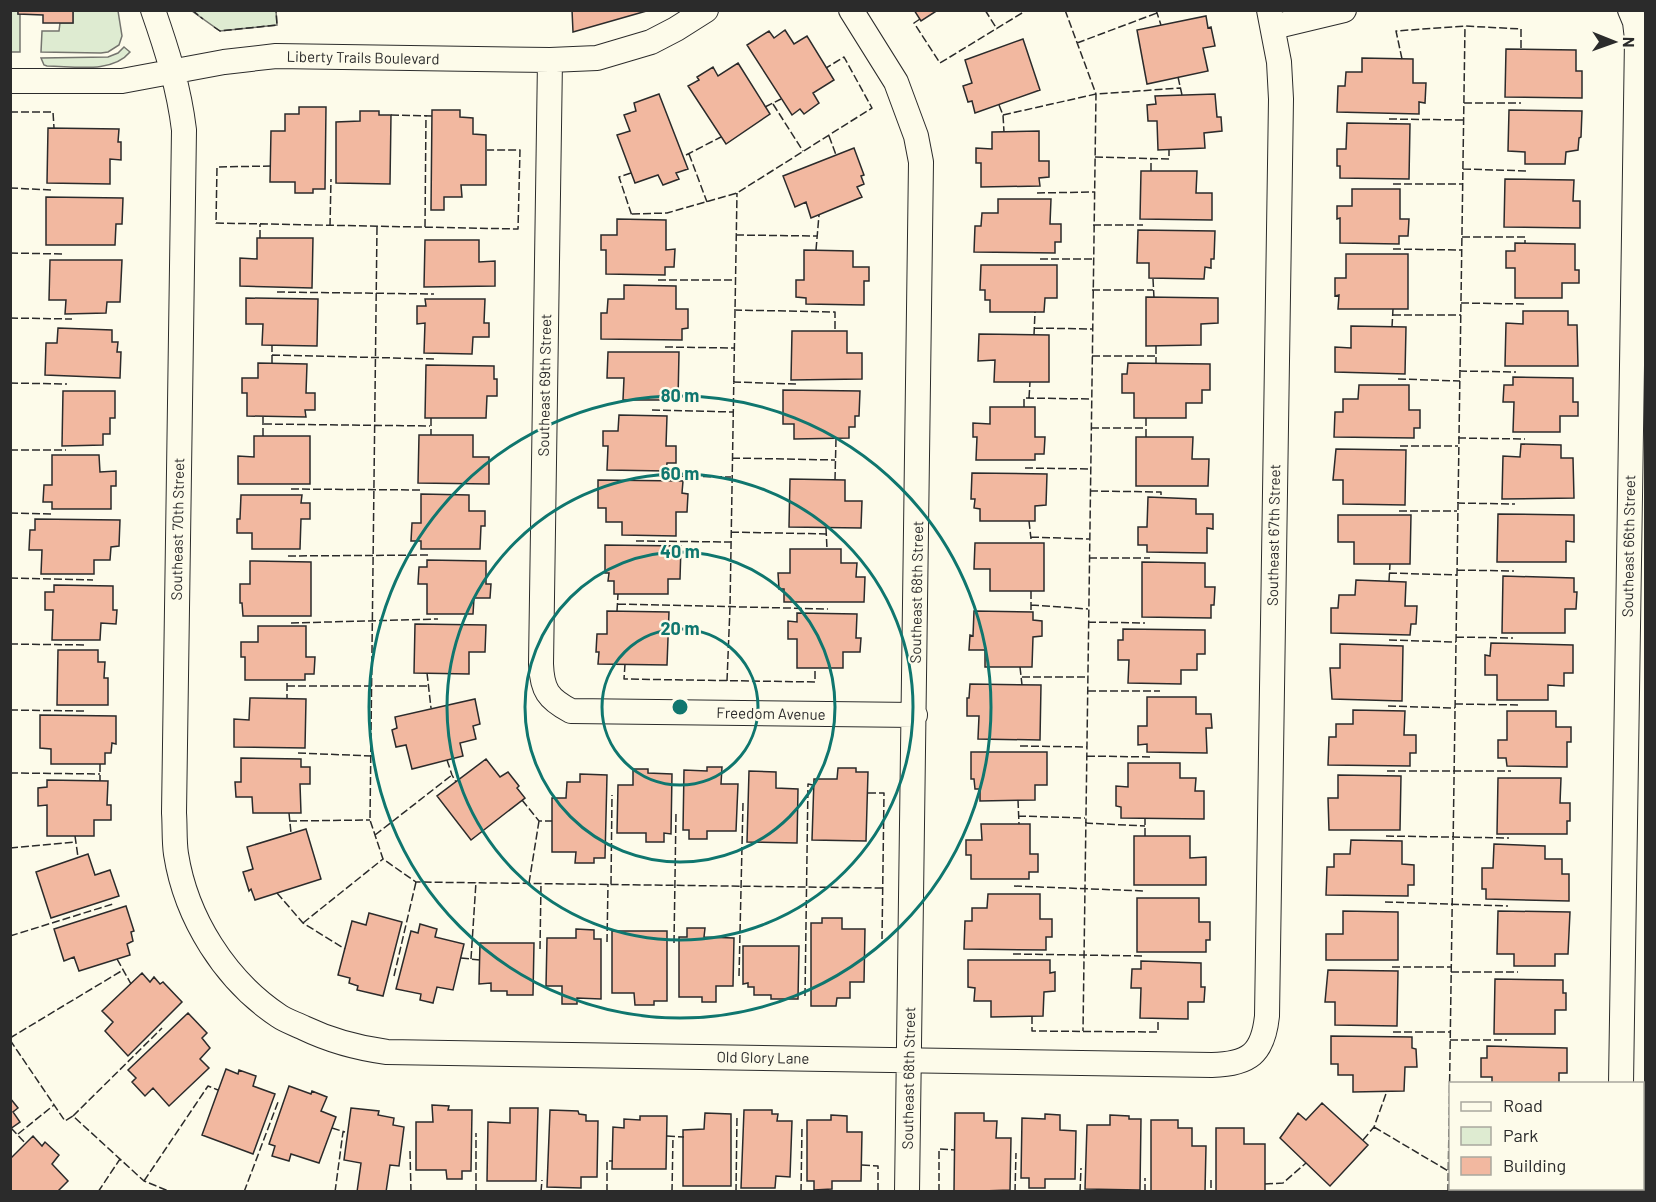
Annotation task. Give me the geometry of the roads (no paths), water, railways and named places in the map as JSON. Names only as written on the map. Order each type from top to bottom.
[{"type":"street","name":"Southeast 70th Street","points":[[153,10],[180,97],[184,130],[174,813],[176,854],[185,891],[206,939],[236,977],[280,1017]]},
{"type":"street","name":"Liberty Trails Boulevard","points":[[10,81],[122,81],[224,62],[276,56],[550,60],[597,58],[651,42],[706,10]]},
{"type":"street","name":"Southeast 68th Street","points":[[851,10],[896,82],[916,136],[921,162],[907,1191]]},
{"type":"street","points":[[1271,19],[1344,10]]},
{"type":"street","name":"Southeast 66th Street","points":[[1621,1082],[1637,39],[1635,22],[1629,10]]},
{"type":"street","name":"Southeast 67th Street","points":[[1251,1055],[1262,1041],[1267,1016],[1281,135],[1279,62],[1271,19]]},
{"type":"street","name":"Southeast 69th Street","points":[[550,60],[541,664],[546,692],[557,704]]},
{"type":"street","name":"Freedom Avenue","points":[[557,704],[571,711],[915,715]]},
{"type":"street","name":"Old Glory Lane","points":[[280,1017],[332,1041],[361,1049],[387,1052],[1212,1065],[1242,1062],[1251,1055]]}]
